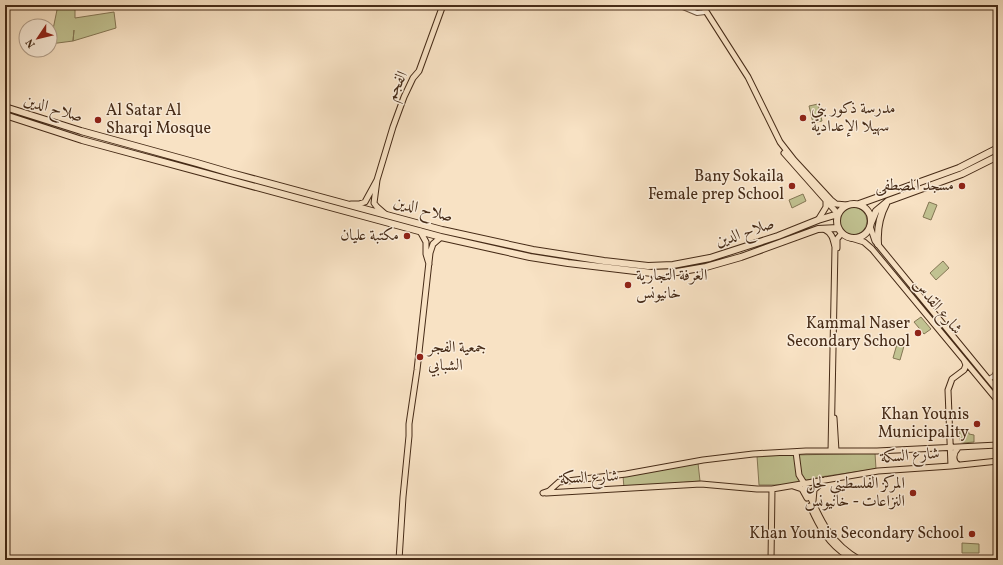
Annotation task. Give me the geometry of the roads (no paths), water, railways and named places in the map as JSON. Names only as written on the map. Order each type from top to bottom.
[{"type":"highway","name":"صلاح الدين","points":[[5,107],[224,174],[441,237],[530,257],[644,272],[677,272],[706,267],[741,257],[808,232],[823,228],[840,230]]},
{"type":"highway","name":"صلاح الدين","points":[[5,115],[82,140],[351,204],[442,230],[533,250],[628,264],[657,266],[673,265],[710,258],[778,236],[818,220],[838,214]]},
{"type":"highway","points":[[859,204],[966,165],[998,148]]},
{"type":"highway","points":[[871,225],[871,218],[865,207],[859,204],[851,203],[842,207],[836,221],[840,230],[851,238],[858,238],[866,233],[871,225],[876,211],[886,202],[968,171],[998,156]]},
{"type":"highway","points":[[925,179],[928,186]]},
{"type":"highway","points":[[878,244],[878,226],[880,216],[886,202]]},
{"type":"highway","points":[[507,252],[505,248],[508,244]]},
{"type":"highway","points":[[530,257],[533,255],[533,250]]},
{"type":"main road","name":"الفجم","points":[[377,180],[392,127],[413,78],[419,71],[443,5]]},
{"type":"main road","points":[[701,5],[742,73],[774,137],[793,165],[838,214]]},
{"type":"main road","points":[[701,5],[748,77],[785,149],[831,200],[836,204],[847,205]]},
{"type":"main road","points":[[351,204],[359,204],[364,202],[377,180]]},
{"type":"main road","points":[[377,180],[374,203],[385,214]]},
{"type":"main road","points":[[818,220],[826,207],[826,201]]},
{"type":"main road","name":"شارع القدس","points":[[871,225],[872,235],[878,244],[998,391]]},
{"type":"main road","points":[[823,228],[829,232],[834,239],[834,451]]},
{"type":"main road","points":[[420,230],[426,242],[426,254],[429,264]]},
{"type":"main road","points":[[834,451],[836,272],[837,239],[840,230]]},
{"type":"main road","points":[[399,560],[403,497],[410,436],[409,424],[417,370],[429,264],[433,244],[441,237]]},
{"type":"main road","name":"شارع القدس","points":[[851,238],[864,242],[872,249],[998,401]]},
{"type":"main road","points":[[951,466],[948,390],[952,379],[964,370],[966,365],[964,359]]},
{"type":"main road","name":"شارع السكة","points":[[998,445],[877,451],[753,454],[703,460],[634,473],[559,482],[543,493],[700,484],[772,489],[878,471],[998,461]]},
{"type":"main road","points":[[958,448],[954,457],[955,462],[958,465]]},
{"type":"main road","points":[[796,452],[799,475],[822,523],[836,543],[860,560]]},
{"type":"main road","points":[[813,504],[814,490],[826,479]]},
{"type":"main road","points":[[792,486],[798,487],[804,492],[822,530],[831,543],[854,560]]},
{"type":"main road","points":[[771,560],[772,489]]},
{"type":"street","points":[[678,5],[697,12],[705,12]]},
{"type":"street","points":[[989,379],[994,376],[998,369]]},
{"type":"place","name":"مدرسة ذكور بني سهيلا الإعدادية","points":[[803,118]]},
{"type":"place","name":"Al Satar Al Sharqi Mosque","points":[[98,120]]},
{"type":"place","name":"Bany Sokaila Female prep School","points":[[792,186]]},
{"type":"place","name":"مسجد المصطفى","points":[[962,186]]},
{"type":"place","name":"مكتبة عليان","points":[[407,236]]},
{"type":"place","name":"الغرفة التجارية خانيونس","points":[[628,285]]},
{"type":"place","name":"Kammal Naser Secondary School","points":[[918,333]]},
{"type":"place","name":"جمعية الفجر الشبابي","points":[[420,357]]},
{"type":"place","name":"Khan Younis Municipality","points":[[977,424]]},
{"type":"place","name":"المركز الفلسطيني لحل النزاعات - خانيونس","points":[[913,493]]},
{"type":"place","name":"Khan Younis Secondary School","points":[[972,534]]}]
